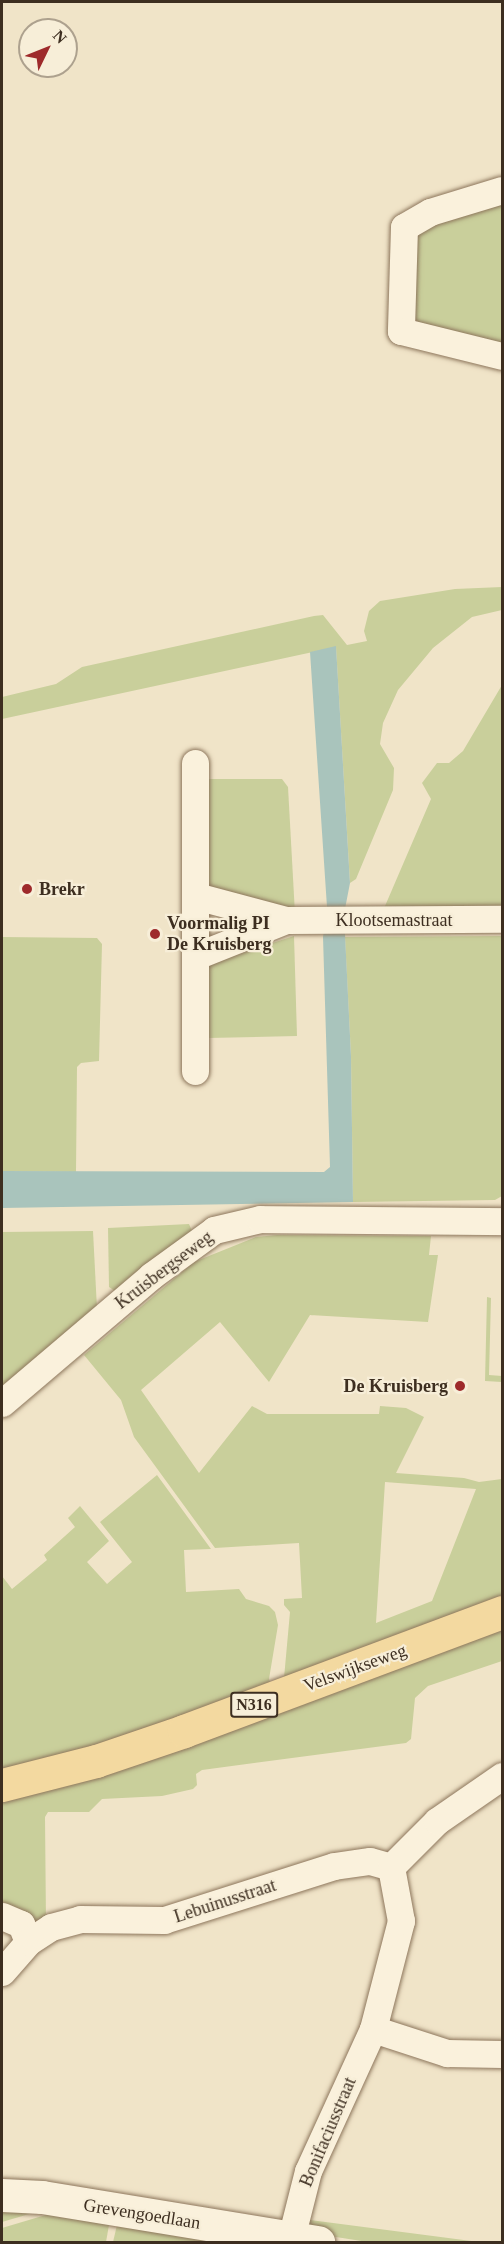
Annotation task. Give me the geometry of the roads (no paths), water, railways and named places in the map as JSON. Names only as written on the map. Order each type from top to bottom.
[{"type":"main road","name":"Velswijkseweg","points":[[2,1785],[96,1761],[184,1731],[502,1612]]},
{"type":"street","points":[[502,190],[430,212],[404,227],[401,331],[502,356]]},
{"type":"street","points":[[195,763],[195,1071]]},
{"type":"street","name":"Klootsemastraat","points":[[196,896],[286,920],[502,919]]},
{"type":"street","name":"Klootsemastraat","points":[[196,956],[286,920]]},
{"type":"street","name":"Kruisbergseweg","points":[[2,1403],[151,1276],[214,1230],[260,1219],[502,1221]]},
{"type":"street","points":[[391,1867],[436,1821],[502,1776]]},
{"type":"street","name":"Lebuinusstraat","points":[[2,1972],[27,1942],[51,1928],[80,1919],[164,1920],[334,1866],[370,1861],[391,1867]]},
{"type":"street","name":"Bonifaciusstraat","points":[[300,2241],[308,2171],[373,2030],[401,1921],[391,1867]]},
{"type":"street","points":[[2,1916],[21,1924],[27,1942]]},
{"type":"street","points":[[373,2030],[447,2053],[502,2054]]},
{"type":"street","name":"Grevengoedlaan","points":[[2,2195],[42,2197],[300,2241]]},
{"type":"water","points":[[336,646],[350,883],[344,914],[351,1056],[353,1202],[2,1208],[2,1171],[324,1172],[330,1167],[323,937],[327,907],[310,652]]},
{"type":"place","name":"Brekr","points":[[27,889]]},
{"type":"place","name":"Voormalig PI De Kruisberg","points":[[155,934]]},
{"type":"place","name":"De Kruisberg","points":[[460,1386]]}]
